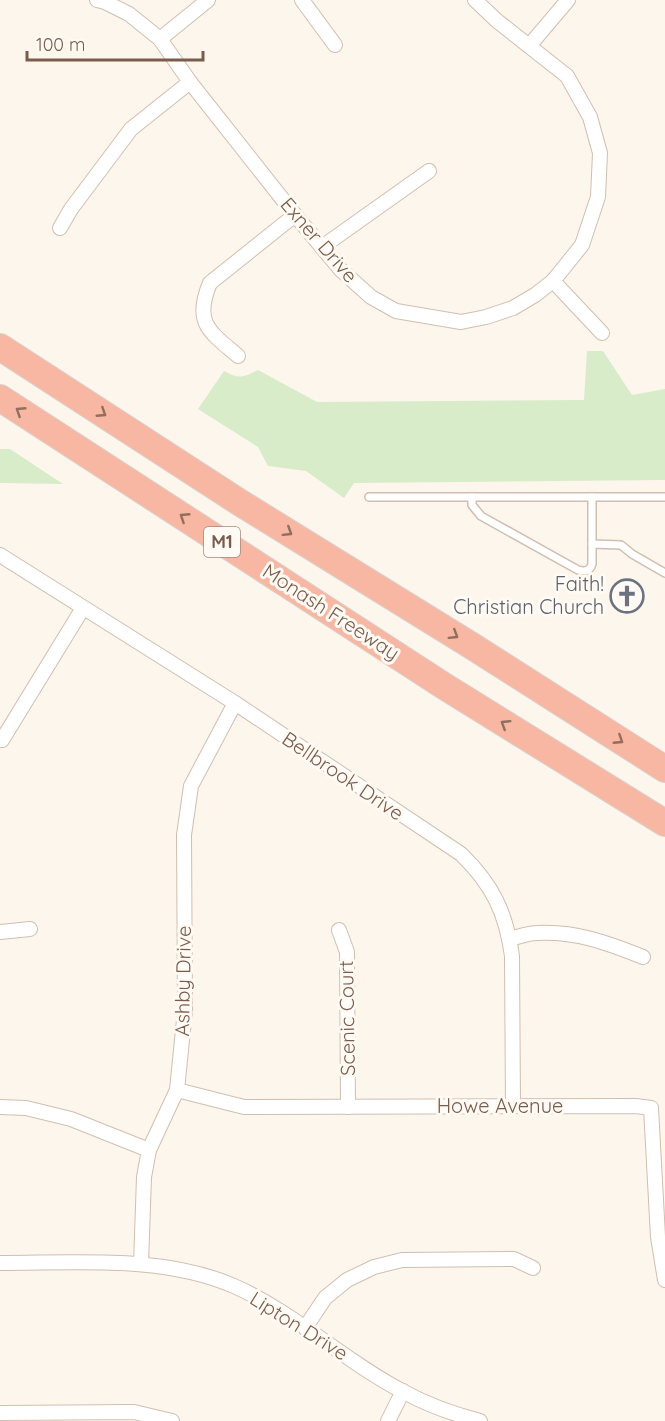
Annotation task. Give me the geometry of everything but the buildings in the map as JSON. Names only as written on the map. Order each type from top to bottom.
[{"type":"highway","name":"M1","points":[[0,347],[238,502],[472,646],[665,770]]},
{"type":"highway","name":"Monash Freeway","points":[[0,398],[444,686],[665,823]]},
{"type":"highway","points":[[555,755],[665,842]]},
{"type":"street","name":"Exner Drive","points":[[97,0],[129,14],[160,39],[190,82],[295,215],[341,270],[371,297],[396,311],[461,322],[513,308],[553,281],[582,245],[598,197],[600,153],[590,117],[567,76],[483,10],[475,0]]},
{"type":"street","points":[[160,39],[208,0]]},
{"type":"street","points":[[302,0],[335,45]]},
{"type":"street","points":[[529,46],[568,0]]},
{"type":"street","points":[[60,228],[71,209],[131,129],[190,82]]},
{"type":"street","points":[[322,247],[429,171]]},
{"type":"street","points":[[238,356],[209,332],[204,320],[205,294],[210,283],[295,215]]},
{"type":"street","points":[[553,281],[602,333]]},
{"type":"street","name":"Bellbrook Drive","points":[[0,555],[235,703],[460,854],[473,866],[499,906],[506,925],[512,956],[513,1106]]},
{"type":"street","points":[[0,740],[83,608]]},
{"type":"street","name":"Ashby Drive","points":[[141,1264],[144,1178],[149,1150],[177,1090],[185,1010],[184,835],[191,786],[235,703]]},
{"type":"street","points":[[0,932],[30,929]]},
{"type":"street","name":"Scenic Court","points":[[339,930],[347,952],[348,1107]]},
{"type":"street","points":[[509,939],[535,933],[570,934],[603,941],[643,957]]},
{"type":"street","name":"Howe Avenue","points":[[177,1090],[244,1107],[636,1106],[651,1108],[658,1237],[665,1280]]},
{"type":"street","points":[[0,1107],[26,1108],[71,1119],[149,1150]]},
{"type":"street","points":[[305,1328],[325,1298],[347,1280],[374,1267],[402,1260],[514,1259],[533,1268]]},
{"type":"street","name":"Lipton Drive","points":[[0,1263],[141,1264],[175,1269],[232,1286],[270,1304],[355,1362],[403,1391],[454,1414],[480,1421]]},
{"type":"street","points":[[387,1421],[403,1391]]},
{"type":"street","points":[[0,1413],[134,1412],[172,1421]]},
{"type":"lane","points":[[369,497],[665,497]]},
{"type":"lane","points":[[472,497],[472,505],[480,516],[578,570],[588,571],[592,564],[592,497]]},
{"type":"lane","points":[[592,544],[621,545],[665,573]]},
{"type":"green space","points":[[587,351],[603,351],[632,395],[665,389],[665,480],[354,483],[344,498],[306,471],[268,466],[258,447],[198,409],[224,371],[241,377],[258,370],[317,402],[584,400]]},
{"type":"green space","points":[[0,449],[10,449],[63,484],[0,483]]},
{"type":"place","name":"Faith! Christian Church","points":[[627,596]]}]
